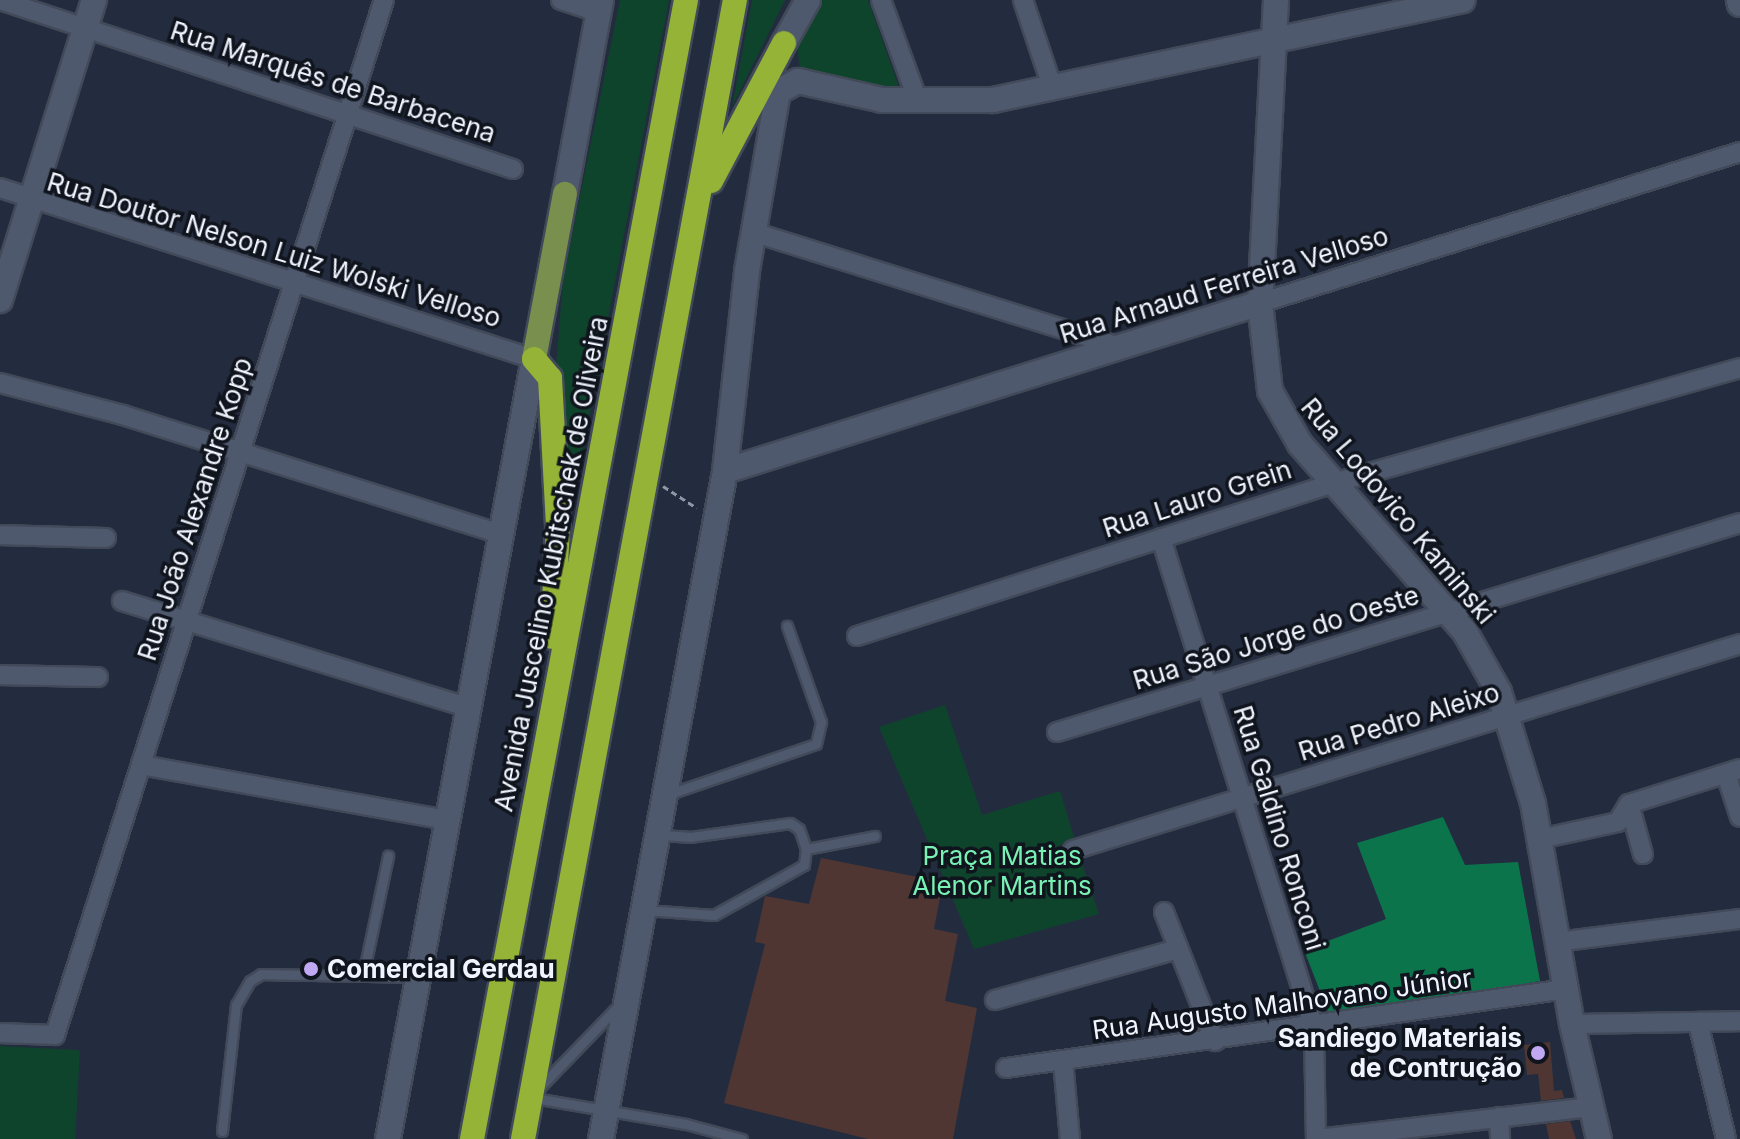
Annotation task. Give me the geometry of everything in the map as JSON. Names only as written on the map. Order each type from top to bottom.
[{"type":"highway","name":"Avenida Juscelino Kubitschek de Oliveira","points":[[472,1139],[686,0]]},
{"type":"highway","points":[[523,1139],[735,0]]},
{"type":"highway","points":[[693,224],[723,154],[784,43]]},
{"type":"highway","points":[[534,359],[550,378],[558,528],[541,767]]},
{"type":"main road","points":[[534,359],[565,194]]},
{"type":"street","name":"Rua Marquês de Barbacena","points":[[0,0],[513,169]]},
{"type":"street","points":[[0,300],[94,0]]},
{"type":"street","name":"Rua João Alexandre Kopp","points":[[0,1033],[55,1035],[384,0]]},
{"type":"street","points":[[561,0],[600,6],[565,194]]},
{"type":"street","points":[[784,43],[808,0]]},
{"type":"street","points":[[881,0],[918,101]]},
{"type":"street","points":[[1023,0],[1053,89]]},
{"type":"street","name":"Rua Lodovico Kaminski","points":[[1276,0],[1260,303],[1265,371],[1278,411],[1334,483],[1449,612],[1487,667],[1508,715],[1540,839],[1572,1024],[1599,1139]]},
{"type":"street","points":[[601,1139],[725,471],[753,232],[775,97],[786,84],[798,81],[866,98],[993,100],[1462,0]]},
{"type":"street","name":"Rua Arnaud Ferreira Velloso","points":[[725,471],[1740,152]]},
{"type":"street","name":"Rua Doutor Nelson Luiz Wolski Velloso","points":[[0,188],[31,202],[534,359]]},
{"type":"street","points":[[753,232],[1119,347]]},
{"type":"street","points":[[388,1139],[534,359]]},
{"type":"street","name":"Rua Lauro Grein","points":[[857,636],[1334,483],[1740,368]]},
{"type":"street","points":[[0,383],[240,452],[501,534]]},
{"type":"street","name":"Rua São Jorge do Oeste","points":[[1057,732],[1740,523]]},
{"type":"street","points":[[0,535],[106,538]]},
{"type":"street","name":"Rua Galdino Ronconi","points":[[1161,538],[1314,1028],[1317,1139]]},
{"type":"street","points":[[122,601],[469,708]]},
{"type":"street","name":"Rua Pedro Aleixo","points":[[1073,850],[1740,644]]},
{"type":"street","points":[[0,675],[98,677]]},
{"type":"street","points":[[141,765],[448,820]]},
{"type":"street","points":[[1540,839],[1618,822],[1629,804],[1733,771],[1740,817]]},
{"type":"street","points":[[1629,804],[1643,854]]},
{"type":"street","points":[[1164,912],[1215,1041]]},
{"type":"street","points":[[1557,942],[1740,919]]},
{"type":"street","points":[[995,1000],[1178,949]]},
{"type":"street","name":"Rua Augusto Malhovano Júnior","points":[[1006,1068],[1314,1028],[1566,989]]},
{"type":"street","points":[[1572,1024],[1740,1021]]},
{"type":"street","points":[[1698,1022],[1726,1139]]},
{"type":"street","points":[[1063,1061],[1070,1139]]},
{"type":"street","points":[[1317,1139],[1590,1107]]},
{"type":"street","points":[[1499,1117],[1500,1139]]},
{"type":"lane","points":[[666,795],[816,744],[821,722],[787,626]]},
{"type":"lane","points":[[645,910],[714,915],[804,865],[806,849],[799,829],[790,823],[691,837],[659,835]]},
{"type":"lane","points":[[806,849],[875,836]]},
{"type":"lane","points":[[363,975],[388,856]]},
{"type":"lane","points":[[222,1131],[236,1005],[250,981],[261,974],[418,977]]},
{"type":"lane","points":[[530,1097],[630,994]]},
{"type":"lane","points":[[530,1097],[686,1124],[742,1139]]},
{"type":"path","points":[[647,475],[716,520]]},
{"type":"green space","points":[[620,0],[669,0],[568,527],[556,368],[563,280]]},
{"type":"green space","points":[[752,0],[785,0],[732,107]]},
{"type":"green space","points":[[817,0],[868,0],[901,93],[807,73],[799,65],[797,36]]},
{"type":"green space","name":"Praça Matias Alenor Martins","points":[[945,705],[982,815],[1060,791],[1074,837],[1057,847],[1057,861],[1071,866],[1081,860],[1099,914],[974,949],[879,727]]},
{"type":"green space","points":[[1443,817],[1465,865],[1518,862],[1540,981],[1330,1017],[1304,950],[1386,919],[1357,843]]},
{"type":"green space","points":[[0,1046],[80,1050],[75,1139],[0,1139]]},
{"type":"building","points":[[821,858],[943,882],[934,929],[958,934],[945,1001],[977,1008],[953,1139],[868,1139],[724,1103],[765,944],[755,942],[765,896],[809,904]]},
{"type":"building","name":"Sandiego Materiais de Contrução","points":[[1550,1042],[1554,1091],[1562,1090],[1564,1098],[1541,1101],[1538,1074],[1527,1075],[1524,1045]]},
{"type":"building","points":[[1570,1121],[1576,1139],[1549,1139],[1546,1124]]},
{"type":"place","name":"Comercial Gerdau","points":[[311,969]]},
{"type":"place","name":"Sandiego Materiais de Contrução","points":[[1538,1053]]}]
